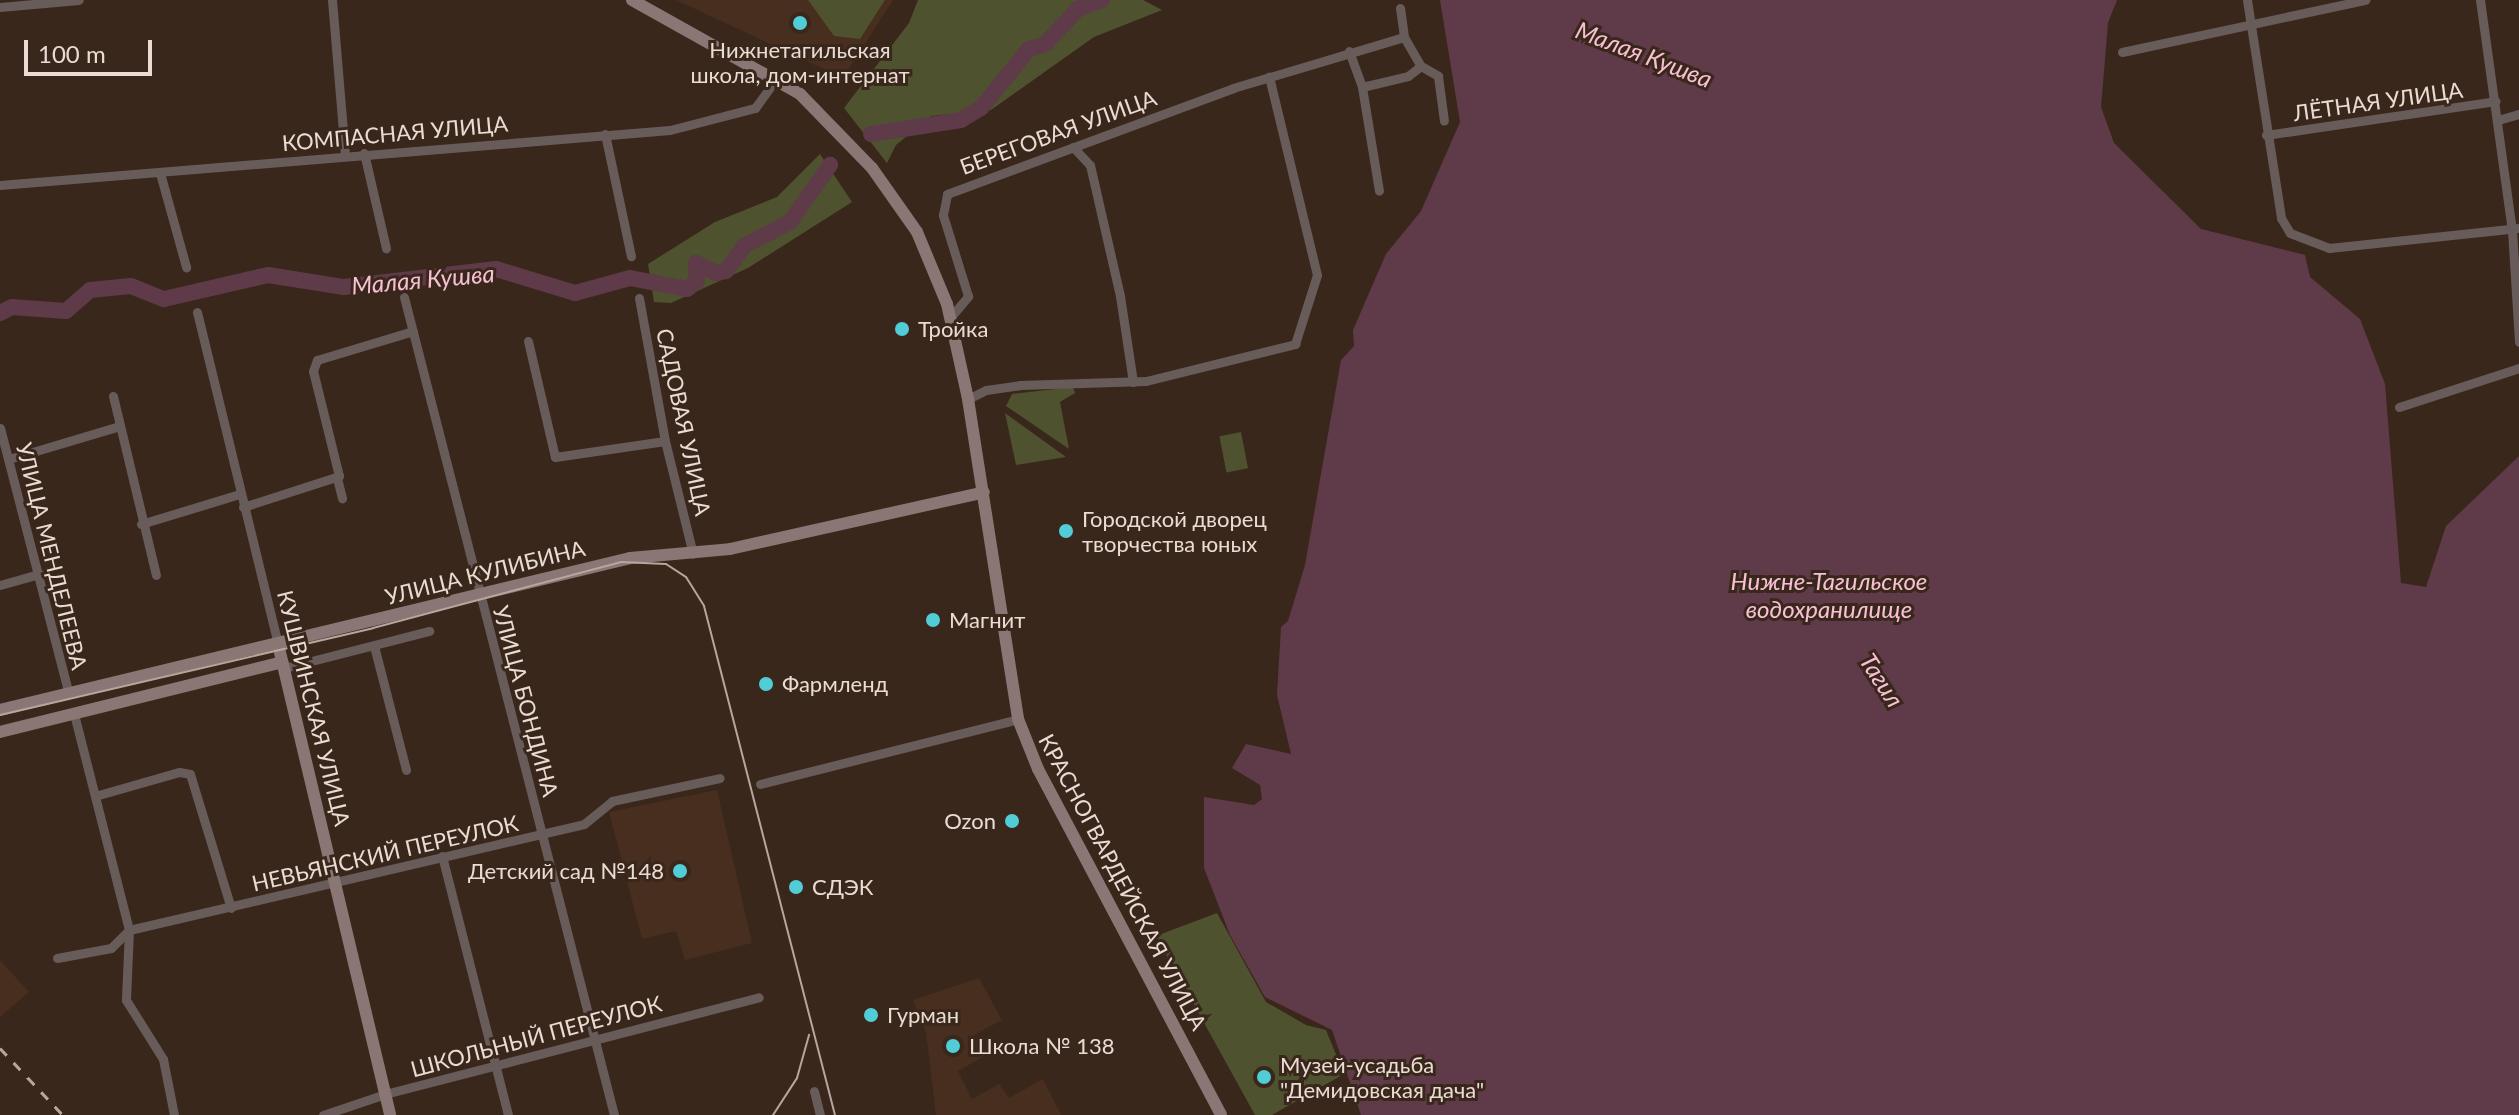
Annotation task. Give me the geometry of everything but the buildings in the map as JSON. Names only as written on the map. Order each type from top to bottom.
[{"type":"main road","name":"КРАСНОГВАРДЕЙСКАЯ УЛИЦА","points":[[632,0],[776,79],[822,113],[890,193],[938,275],[968,399],[1018,719],[1045,783],[1221,1115]]},
{"type":"main road","name":"УЛИЦА КУЛИБИНА","points":[[0,710],[630,558],[693,554],[984,492]]},
{"type":"main road","name":"КУШВИНСКАЯ УЛИЦА","points":[[278,644],[390,1115]]},
{"type":"main road","points":[[0,732],[283,665]]},
{"type":"street","points":[[0,7],[79,0]]},
{"type":"street","points":[[332,0],[345,155]]},
{"type":"street","points":[[2247,0],[2266,135],[2284,226],[2297,239],[2329,248],[2515,229]]},
{"type":"street","points":[[2122,52],[2365,0]]},
{"type":"street","points":[[2480,0],[2515,229],[2519,342]]},
{"type":"street","points":[[1400,8],[1404,37],[1421,66],[1438,76],[1444,121]]},
{"type":"street","name":"БЕРЕГОВАЯ УЛИЦА","points":[[949,319],[968,296],[942,199],[968,184],[1269,77],[1404,37]]},
{"type":"street","points":[[1349,51],[1362,87],[1379,191]]},
{"type":"street","points":[[1362,87],[1408,76],[1421,66]]},
{"type":"street","points":[[968,399],[986,390],[1020,385],[1133,382],[1286,348],[1300,335],[1317,275],[1269,77]]},
{"type":"street","name":"КОМПАСНАЯ УЛИЦА","points":[[0,185],[690,127],[744,112],[761,103],[776,79]]},
{"type":"street","name":"ЛЁТНАЯ УЛИЦА","points":[[2266,135],[2495,101]]},
{"type":"street","points":[[2498,120],[2519,114]]},
{"type":"street","points":[[605,134],[631,256]]},
{"type":"street","points":[[1073,147],[1090,165],[1120,296],[1133,382]]},
{"type":"street","points":[[364,153],[386,248]]},
{"type":"street","points":[[160,173],[186,267]]},
{"type":"street","name":"УЛИЦА БОНДИНА","points":[[404,297],[478,595],[543,834],[614,1115]]},
{"type":"street","name":"САДОВАЯ УЛИЦА","points":[[639,298],[665,441],[693,554]]},
{"type":"street","name":"КУШВИНСКАЯ УЛИЦА","points":[[197,312],[278,644]]},
{"type":"street","points":[[342,498],[337,478],[340,470],[313,366],[322,357],[413,331]]},
{"type":"street","points":[[528,341],[555,457],[665,441]]},
{"type":"street","points":[[2399,407],[2519,368]]},
{"type":"street","points":[[113,396],[141,524],[156,575]]},
{"type":"street","points":[[9,459],[120,426]]},
{"type":"street","name":"УЛИЦА МЕНДЕЛЕЕВА","points":[[0,428],[69,694]]},
{"type":"street","points":[[243,507],[337,478]]},
{"type":"street","points":[[141,524],[240,494]]},
{"type":"street","points":[[0,585],[39,574]]},
{"type":"street","points":[[283,665],[429,631]]},
{"type":"street","points":[[374,646],[406,770]]},
{"type":"street","points":[[74,714],[129,930],[126,1000],[163,1059],[174,1115]]},
{"type":"street","points":[[760,784],[1018,719]]},
{"type":"street","points":[[95,796],[179,772],[190,774],[197,784],[231,908]]},
{"type":"street","name":"НЕВЬЯНСКИЙ ПЕРЕУЛОК","points":[[57,958],[111,948],[129,930],[587,823],[612,801],[720,778]]},
{"type":"street","points":[[442,856],[508,1115]]},
{"type":"street","name":"ШКОЛЬНЫЙ ПЕРЕУЛОК","points":[[323,1115],[385,1094],[759,997]]},
{"type":"street","points":[[814,1091],[820,1115]]},
{"type":"shaded area","name":"Нижнетагильская школа, дом-интернат","points":[[676,0],[893,0],[843,78]]},
{"type":"shaded area","name":"Детский сад №148","points":[[717,790],[752,943],[685,960],[676,931],[642,939],[609,812]]},
{"type":"shaded area","points":[[0,960],[29,992],[0,1017]]},
{"type":"shaded area","name":"Школа № 138","points":[[979,978],[1002,1020],[974,1035],[985,1056],[958,1071],[972,1099],[999,1084],[1009,1098],[1043,1079],[1061,1115],[936,1115],[926,1033],[913,1000]]},
{"type":"green space","points":[[808,0],[885,0],[860,39],[834,36]]},
{"type":"green space","points":[[918,0],[1143,0],[1162,10],[1094,37],[991,110],[931,116],[896,145],[887,163],[844,108],[909,23]]},
{"type":"green space","points":[[820,154],[852,202],[748,268],[671,303],[654,302],[648,264],[715,222],[777,197]]},
{"type":"green space","points":[[1073,387],[1075,393],[1060,402],[1069,449],[1006,406],[1012,394]]},
{"type":"green space","points":[[1005,413],[1066,457],[1016,465]]},
{"type":"green space","points":[[1241,432],[1248,468],[1226,473],[1219,436]]},
{"type":"green space","points":[[1217,913],[1266,1002],[1306,1025],[1326,1030],[1344,1074],[1272,1115],[1255,1115],[1156,936]]},
{"type":"water","name":"Нижне-Тагильское водохранилище","points":[[1440,0],[2117,0],[2108,23],[2101,107],[2114,143],[2201,229],[2305,255],[2310,277],[2360,319],[2385,384],[2401,583],[2426,587],[2446,526],[2519,456],[2519,1115],[1361,1115],[1332,1030],[1265,997],[1230,935],[1204,868],[1204,797],[1254,805],[1262,799],[1260,785],[1232,768],[1246,744],[1291,754],[1277,695],[1281,627],[1288,621],[1305,565],[1341,360],[1354,346],[1353,330],[1386,254],[1421,211],[1460,122]]},
{"type":"waterway","name":"Малая Кушва","points":[[871,134],[961,120],[981,108],[1029,49],[1045,44],[1078,9],[1102,0]]},
{"type":"waterway","name":"Малая Кушва","points":[[0,313],[12,307],[66,311],[90,290],[131,286],[164,299],[268,275],[344,287],[496,269],[575,293],[630,278],[687,289],[697,281],[696,263],[716,273],[726,271],[744,246],[790,222],[830,165]]},
{"type":"tram line","points":[[0,715],[373,628],[621,562],[666,564],[686,577],[704,606],[835,1115]]},
{"type":"tram line","points":[[773,1115],[797,1078],[809,1035]]},
{"type":"railway","points":[[0,1048],[63,1115]]},
{"type":"place","name":"Нижнетагильская школа, дом-интернат","points":[[800,23]]},
{"type":"place","name":"Тройка","points":[[902,329]]},
{"type":"place","name":"Городской дворец творчества юных","points":[[1066,531]]},
{"type":"place","name":"Магнит","points":[[933,620]]},
{"type":"place","name":"Фармленд","points":[[766,684]]},
{"type":"place","name":"Ozon","points":[[1012,821]]},
{"type":"place","name":"Детский сад №148","points":[[680,871]]},
{"type":"place","name":"СДЭК","points":[[796,887]]},
{"type":"place","name":"Гурман","points":[[871,1015]]},
{"type":"place","name":"Школа № 138","points":[[953,1046]]},
{"type":"place","name":"Музей-усадьба \"Демидовская дача\"","points":[[1264,1077]]},
{"type":"water label","name":"Тагил","points":[[1882,680]]}]
